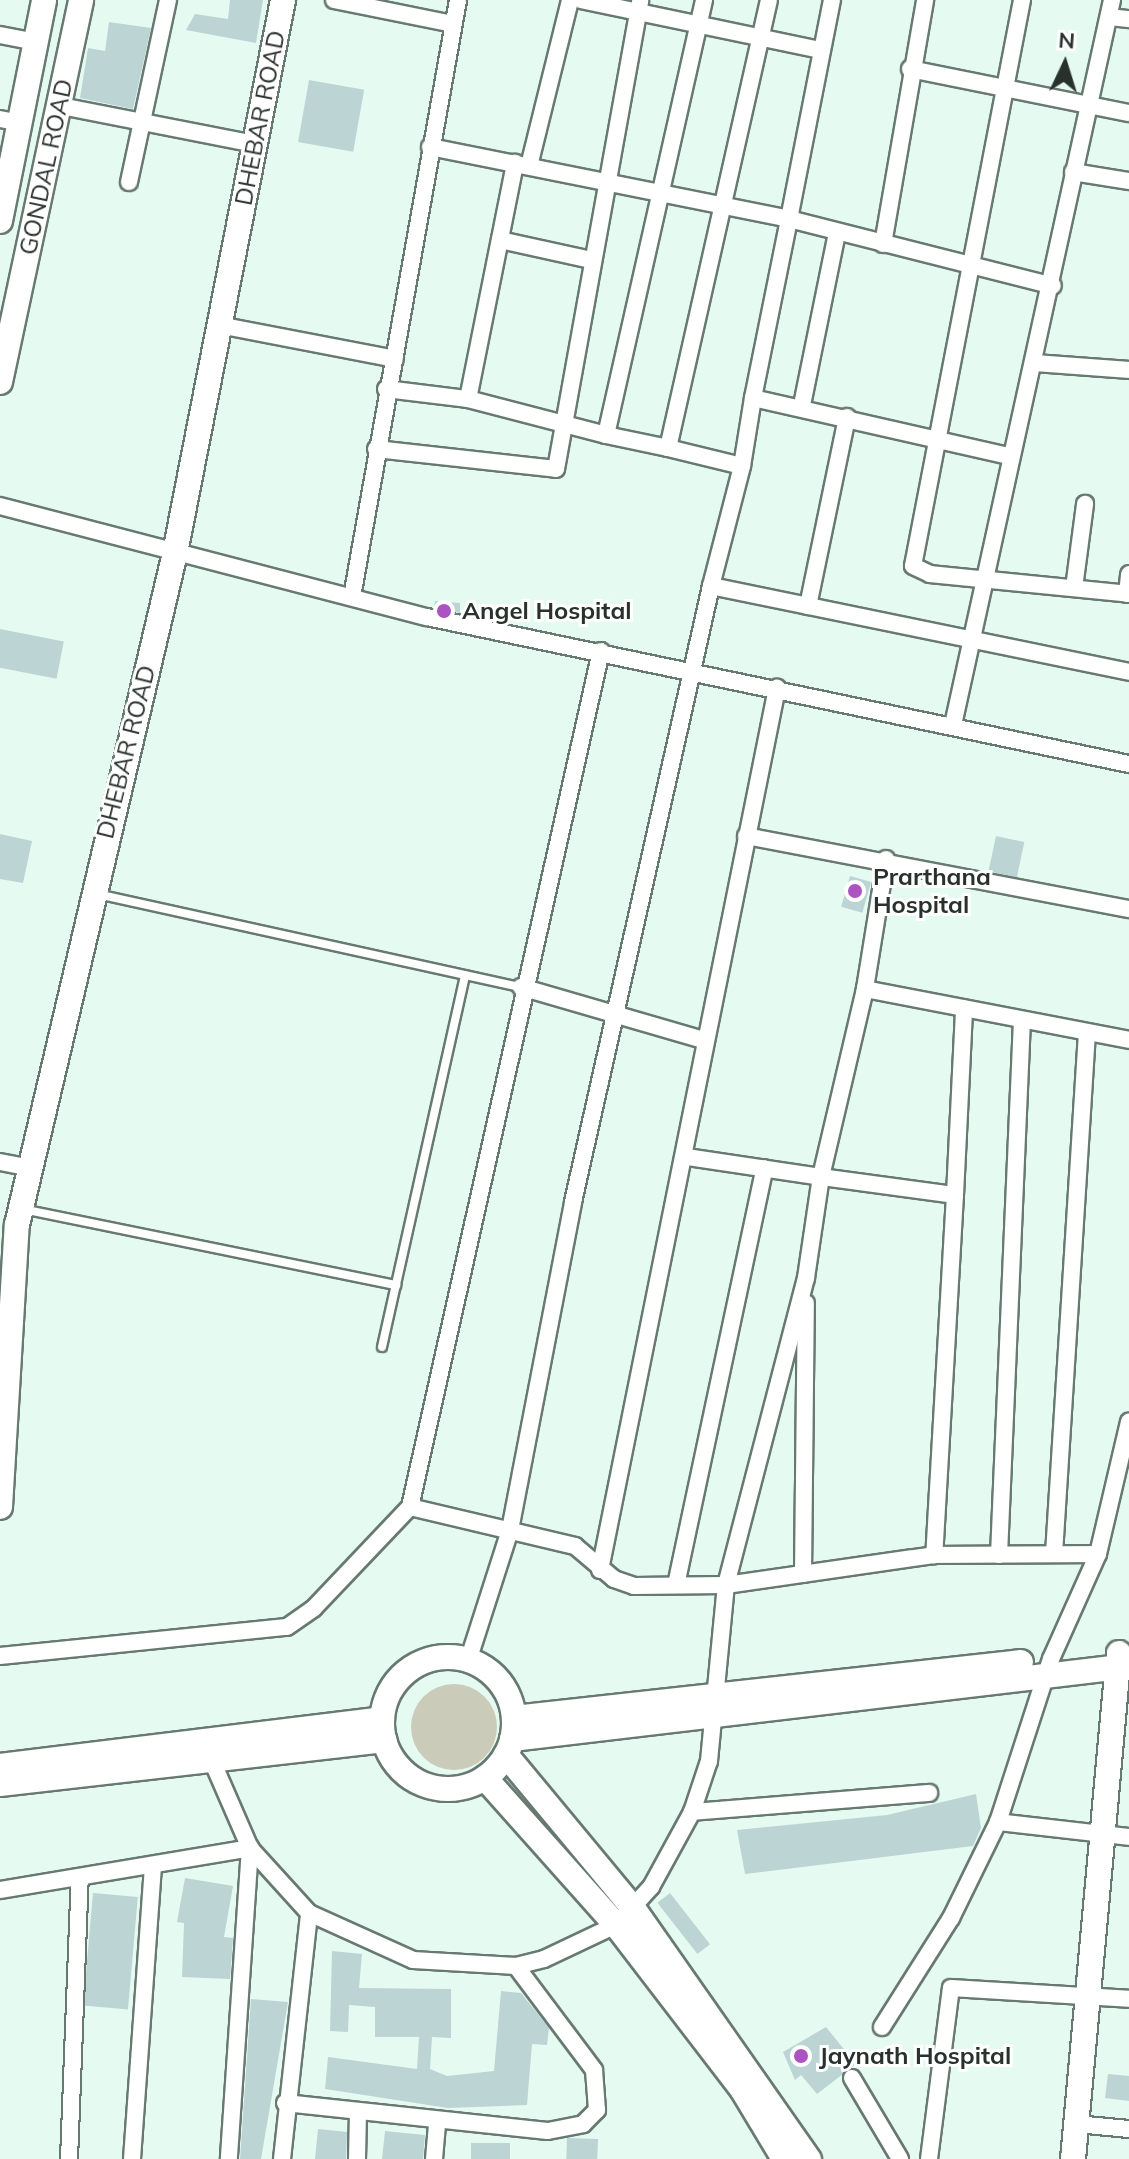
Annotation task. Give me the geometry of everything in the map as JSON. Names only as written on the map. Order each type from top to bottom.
[{"type":"street","name":"GONDAL ROAD","points":[[1,211],[10,121],[35,42],[44,0]]},
{"type":"street","name":"GONDAL ROAD","points":[[0,382],[61,106],[81,0]]},
{"type":"street","points":[[129,182],[168,0]]},
{"type":"street","name":"DHEBAR ROAD","points":[[0,1507],[9,1276],[21,1209],[92,893],[175,553],[283,0]]},
{"type":"street","points":[[334,0],[453,24]]},
{"type":"street","points":[[352,597],[386,389],[395,359],[458,0]]},
{"type":"street","points":[[468,399],[500,240],[570,0]]},
{"type":"street","points":[[581,0],[639,6],[700,25],[821,50]]},
{"type":"street","points":[[606,435],[704,0]]},
{"type":"street","points":[[668,448],[726,203],[769,0]]},
{"type":"street","points":[[468,1661],[510,1530],[573,1202],[619,1017],[688,670],[742,466],[832,0]]},
{"type":"street","points":[[883,244],[910,69],[925,0]]},
{"type":"street","points":[[1022,0],[913,566],[990,580],[1128,594],[1129,574]]},
{"type":"street","points":[[376,449],[556,469],[602,181],[639,6]]},
{"type":"street","points":[[953,725],[990,580],[1009,456],[1036,363],[1073,172],[1110,8],[1129,19]]},
{"type":"street","points":[[0,35],[35,42]]},
{"type":"street","points":[[910,69],[1129,113]]},
{"type":"street","points":[[61,106],[255,144]]},
{"type":"street","points":[[430,147],[726,203],[1053,286]]},
{"type":"street","points":[[1073,172],[1129,181]]},
{"type":"street","points":[[802,405],[837,233]]},
{"type":"street","points":[[500,240],[591,260]]},
{"type":"street","points":[[219,325],[395,359]]},
{"type":"street","points":[[1036,363],[1129,370]]},
{"type":"street","points":[[386,389],[468,399],[742,466]]},
{"type":"street","points":[[753,398],[802,405],[1009,456]]},
{"type":"street","points":[[808,606],[847,417]]},
{"type":"street","points":[[1074,588],[1085,504]]},
{"type":"street","points":[[0,506],[352,597],[1129,764]]},
{"type":"street","points":[[711,586],[973,644],[1129,672]]},
{"type":"street","points":[[0,1656],[287,1627],[314,1608],[410,1507],[521,987],[601,651]]},
{"type":"street","points":[[600,1570],[687,1157],[703,1040],[777,688]]},
{"type":"street","points":[[746,836],[886,859],[1129,909]]},
{"type":"street","points":[[213,1763],[250,1848],[309,1913],[413,1960],[516,1966],[624,1916],[667,1865],[692,1812],[716,1708],[726,1585],[806,1278],[821,1177],[865,989],[886,859]]},
{"type":"street","points":[[521,987],[703,1040]]},
{"type":"street","points":[[865,989],[1129,1040]]},
{"type":"street","points":[[934,1555],[964,1008]]},
{"type":"street","points":[[999,1555],[1022,1020]]},
{"type":"street","points":[[1054,1554],[1087,1032]]},
{"type":"street","points":[[687,1157],[955,1195]]},
{"type":"street","points":[[0,1162],[30,1168]]},
{"type":"street","points":[[676,1585],[765,1168]]},
{"type":"street","points":[[803,1574],[806,1278]]},
{"type":"street","points":[[882,2027],[951,1918],[998,1822],[1048,1667],[1098,1554],[1129,1422]]},
{"type":"street","points":[[410,1507],[575,1546],[600,1570],[634,1586],[726,1585],[934,1555],[1098,1554]]},
{"type":"street","points":[[784,2159],[511,1737],[500,1682],[468,1661],[448,1657],[411,1669],[386,1700],[383,1730],[400,1767],[425,1785],[446,1789],[485,1778],[511,1737],[1048,1667],[1123,1666],[1102,1836],[1073,2159]]},
{"type":"street","points":[[0,1784],[213,1763],[383,1730]]},
{"type":"street","points":[[0,1766],[383,1730]]},
{"type":"street","points":[[485,1778],[624,1916],[809,2159]]},
{"type":"street","points":[[692,1812],[929,1793]]},
{"type":"street","points":[[998,1822],[1129,1837]]},
{"type":"street","points":[[0,1890],[250,1848]]},
{"type":"street","points":[[229,2159],[250,1848]]},
{"type":"street","points":[[132,2159],[153,1866]]},
{"type":"street","points":[[69,2159],[80,1878]]},
{"type":"street","points":[[282,2159],[285,2103],[309,1913]]},
{"type":"street","points":[[285,2103],[437,2122],[548,2131],[583,2124],[597,2110],[594,2070],[516,1966]]},
{"type":"street","points":[[929,2159],[951,1988],[1129,1999]]},
{"type":"street","points":[[852,2078],[900,2159]]},
{"type":"street","points":[[357,2159],[358,2112]]},
{"type":"street","points":[[434,2159],[437,2122]]},
{"type":"street","points":[[1076,2124],[1129,2129]]},
{"type":"lane","points":[[92,893],[521,987]]},
{"type":"lane","points":[[382,1347],[465,975]]},
{"type":"lane","points":[[21,1209],[396,1285]]},
{"type":"green space","points":[[454,1684],[471,1687],[485,1696],[494,1710],[497,1727],[494,1744],[485,1758],[471,1767],[454,1770],[437,1767],[423,1758],[414,1744],[411,1727],[414,1710],[423,1696],[437,1687]]},
{"type":"building","points":[[230,0],[263,0],[256,43],[186,30],[195,14],[228,19]]},
{"type":"building","points":[[109,22],[151,28],[133,109],[80,98],[88,48],[105,51]]},
{"type":"building","points":[[309,80],[364,90],[353,152],[298,142]]},
{"type":"building","points":[[435,601],[460,603],[460,613],[434,607]]},
{"type":"building","points":[[0,629],[64,641],[57,679],[0,668]]},
{"type":"building","points":[[0,834],[32,841],[23,883],[0,879]]},
{"type":"building","points":[[996,836],[1024,842],[1017,877],[989,871]]},
{"type":"building","points":[[850,876],[871,882],[862,913],[841,907]]},
{"type":"building","points":[[976,1794],[981,1828],[973,1846],[745,1874],[737,1830],[887,1815]]},
{"type":"building","points":[[185,1878],[233,1886],[224,1937],[233,1938],[230,1979],[182,1977],[184,1923],[177,1922]]},
{"type":"building","points":[[93,1893],[138,1897],[128,2009],[83,2006]]},
{"type":"building","points":[[670,1893],[710,1944],[697,1954],[657,1903]]},
{"type":"building","points":[[332,1951],[362,1954],[359,1988],[451,1989],[451,2038],[432,2037],[430,2069],[447,2076],[494,2071],[501,1991],[521,1993],[549,2028],[547,2045],[532,2044],[527,2105],[448,2108],[325,2089],[328,2057],[417,2069],[419,2037],[375,2037],[375,2007],[349,2005],[348,2032],[330,2031]]},
{"type":"building","points":[[251,1999],[288,2002],[261,2159],[240,2159]]},
{"type":"building","points":[[826,2027],[856,2064],[817,2094],[801,2075],[795,2080],[783,2052]]},
{"type":"building","points":[[1108,2074],[1129,2076],[1129,2101],[1105,2098]]},
{"type":"building","points":[[318,2129],[347,2132],[346,2159],[315,2159]]},
{"type":"building","points":[[385,2131],[425,2135],[423,2159],[382,2159]]},
{"type":"building","points":[[567,2138],[598,2139],[597,2159],[566,2159]]},
{"type":"building","points":[[471,2143],[510,2143],[510,2159],[471,2159]]},
{"type":"place","name":"Angel Hospital","points":[[444,611]]},
{"type":"place","name":"Prarthana Hospital","points":[[855,891]]},
{"type":"place","name":"Jaynath Hospital","points":[[801,2056]]}]
